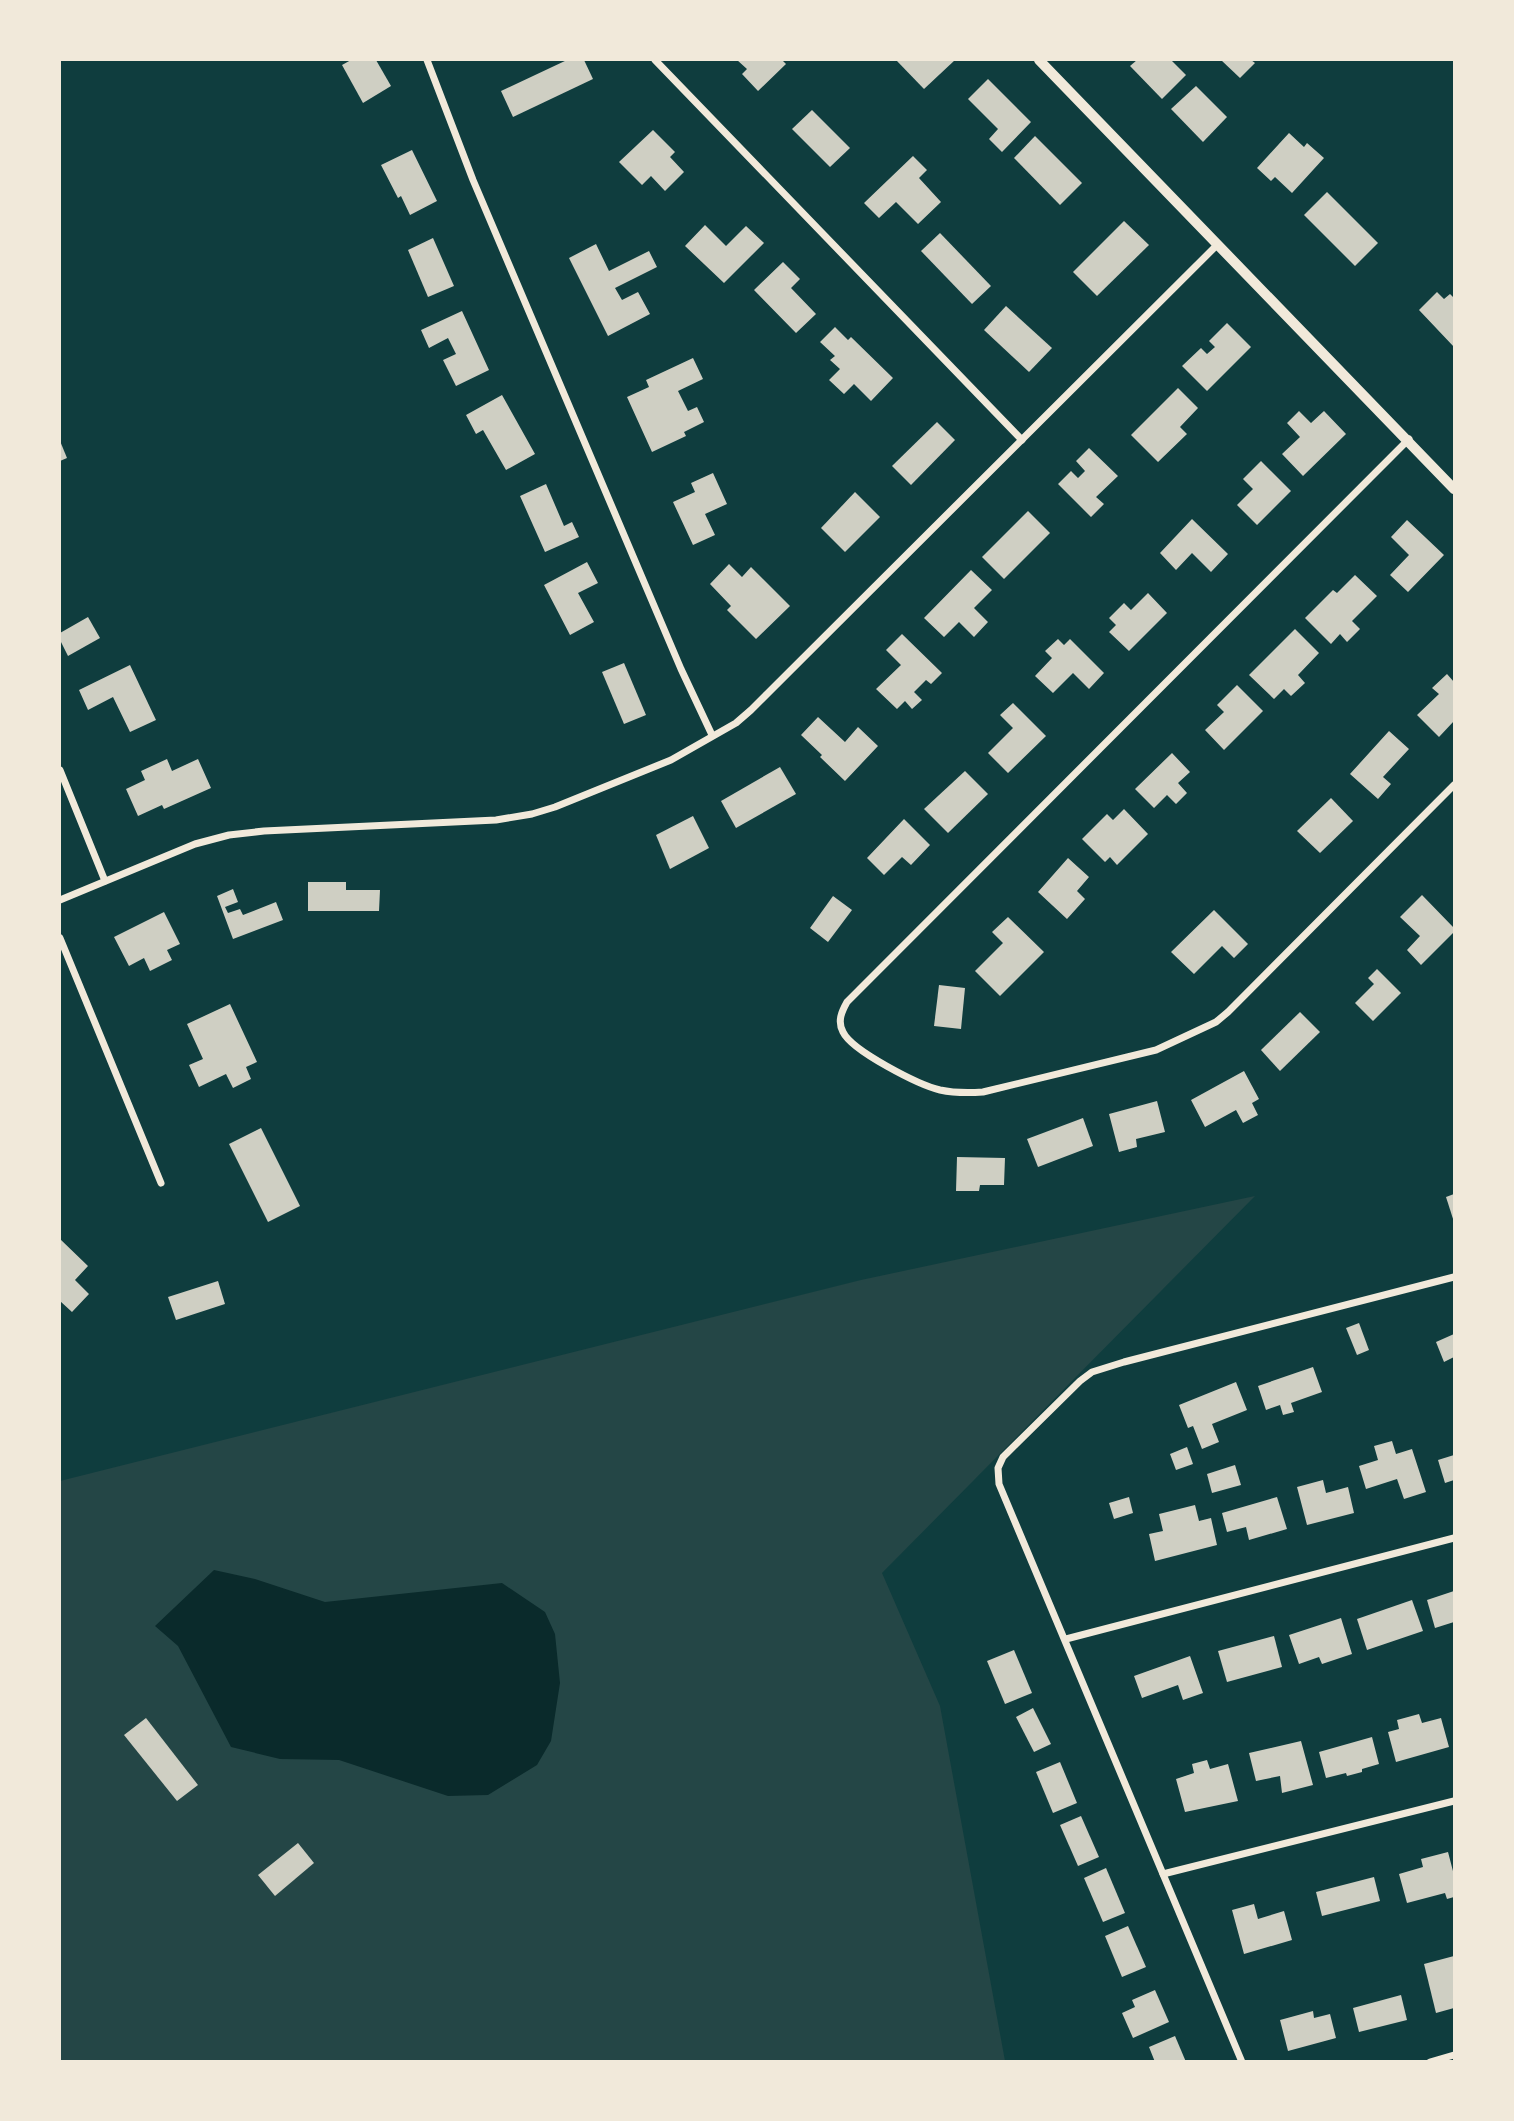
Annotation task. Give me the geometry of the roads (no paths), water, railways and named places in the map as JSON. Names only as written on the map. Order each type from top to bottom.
[{"type":"street","points":[[427,60],[473,180],[681,669],[712,734]]},
{"type":"street","points":[[655,60],[1022,440]]},
{"type":"street","points":[[1039,60],[1409,439],[1454,489]]},
{"type":"street","points":[[60,900],[195,844],[229,835],[496,820],[532,814],[671,760],[712,734],[736,723],[751,710],[1218,244]]},
{"type":"street","points":[[1409,439],[847,1002],[841,1012],[842,1031],[848,1041],[892,1069],[929,1087],[962,1093],[984,1092],[1156,1050],[1208,1026],[1228,1012],[1454,785]]},
{"type":"street","points":[[60,770],[105,881]]},
{"type":"street","points":[[60,938],[161,1183]]},
{"type":"street","points":[[1242,2062],[997,1476],[998,1468],[1003,1457],[1080,1381],[1100,1369],[1454,1277]]},
{"type":"street","points":[[1066,1639],[1454,1538]]},
{"type":"street","points":[[1163,1874],[1454,1801]]},
{"type":"street","points":[[1430,2062],[1454,2055]]}]
